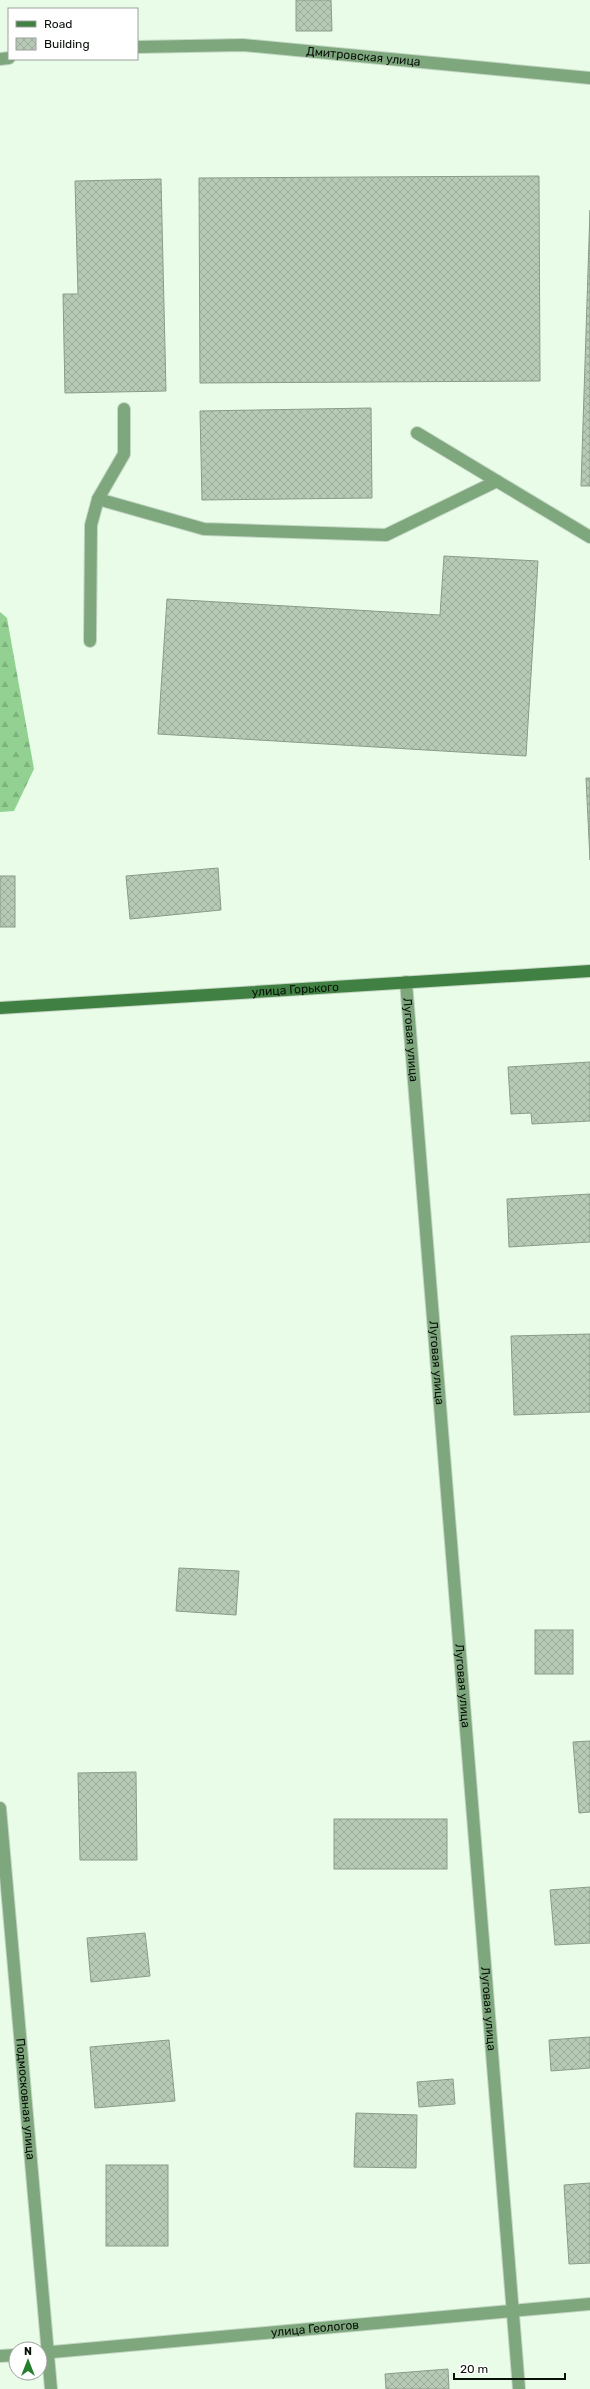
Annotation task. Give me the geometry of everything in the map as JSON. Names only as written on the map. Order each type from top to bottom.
[{"type":"street","name":"Дмитровская улица","points":[[138,47],[243,45],[590,78]]},
{"type":"street","points":[[90,641],[91,525],[98,499],[124,454],[124,410]]},
{"type":"street","points":[[417,433],[590,537]]},
{"type":"street","points":[[98,499],[204,528],[386,535],[497,481]]},
{"type":"street","name":"улица Горького","points":[[0,1008],[590,971]]},
{"type":"street","name":"Луговая улица","points":[[406,982],[519,2389]]},
{"type":"street","name":"Подмосковная улица","points":[[0,1808],[43,2341]]},
{"type":"street","name":"улица Геологов","points":[[48,2353],[590,2304]]},
{"type":"street","name":"Подмосковная улица","points":[[48,2374],[51,2389]]},
{"type":"green space","points":[[0,612],[7,618],[34,769],[14,811],[0,812]]},
{"type":"building","points":[[296,0],[331,0],[332,31],[296,31]]},
{"type":"building","points":[[539,176],[540,381],[200,383],[199,178]]},
{"type":"building","points":[[161,179],[166,391],[65,393],[63,294],[78,294],[75,181]]},
{"type":"building","points":[[590,210],[590,486],[581,486]]},
{"type":"building","points":[[371,408],[372,498],[202,500],[200,411]]},
{"type":"building","points":[[444,556],[538,561],[526,756],[158,734],[167,599],[440,615]]},
{"type":"building","points":[[586,778],[590,778],[590,860]]},
{"type":"building","points":[[218,868],[221,910],[130,919],[126,876]]},
{"type":"building","points":[[0,876],[15,876],[15,927],[0,927]]},
{"type":"building","points":[[590,1062],[590,1121],[532,1124],[531,1113],[511,1114],[508,1067]]},
{"type":"building","points":[[590,1194],[590,1242],[509,1247],[507,1199]]},
{"type":"building","points":[[590,1334],[590,1412],[514,1415],[511,1336]]},
{"type":"building","points":[[179,1568],[239,1571],[236,1615],[176,1611]]},
{"type":"building","points":[[535,1630],[573,1630],[573,1674],[535,1674]]},
{"type":"building","points":[[590,1741],[590,1812],[579,1813],[573,1742]]},
{"type":"building","points":[[136,1772],[137,1860],[80,1860],[78,1773]]},
{"type":"building","points":[[334,1819],[447,1819],[447,1869],[334,1869]]},
{"type":"building","points":[[590,1887],[590,1943],[555,1945],[550,1890]]},
{"type":"building","points":[[145,1933],[150,1976],[91,1982],[87,1938]]},
{"type":"building","points":[[590,2037],[590,2068],[551,2071],[549,2040]]},
{"type":"building","points":[[169,2040],[175,2101],[95,2108],[90,2047]]},
{"type":"building","points":[[453,2079],[455,2104],[419,2107],[417,2082]]},
{"type":"building","points":[[356,2113],[417,2115],[416,2168],[354,2167]]},
{"type":"building","points":[[106,2165],[168,2165],[168,2246],[106,2246]]},
{"type":"building","points":[[590,2183],[590,2263],[569,2264],[564,2185]]},
{"type":"building","points":[[448,2369],[449,2389],[386,2389],[385,2374]]}]
